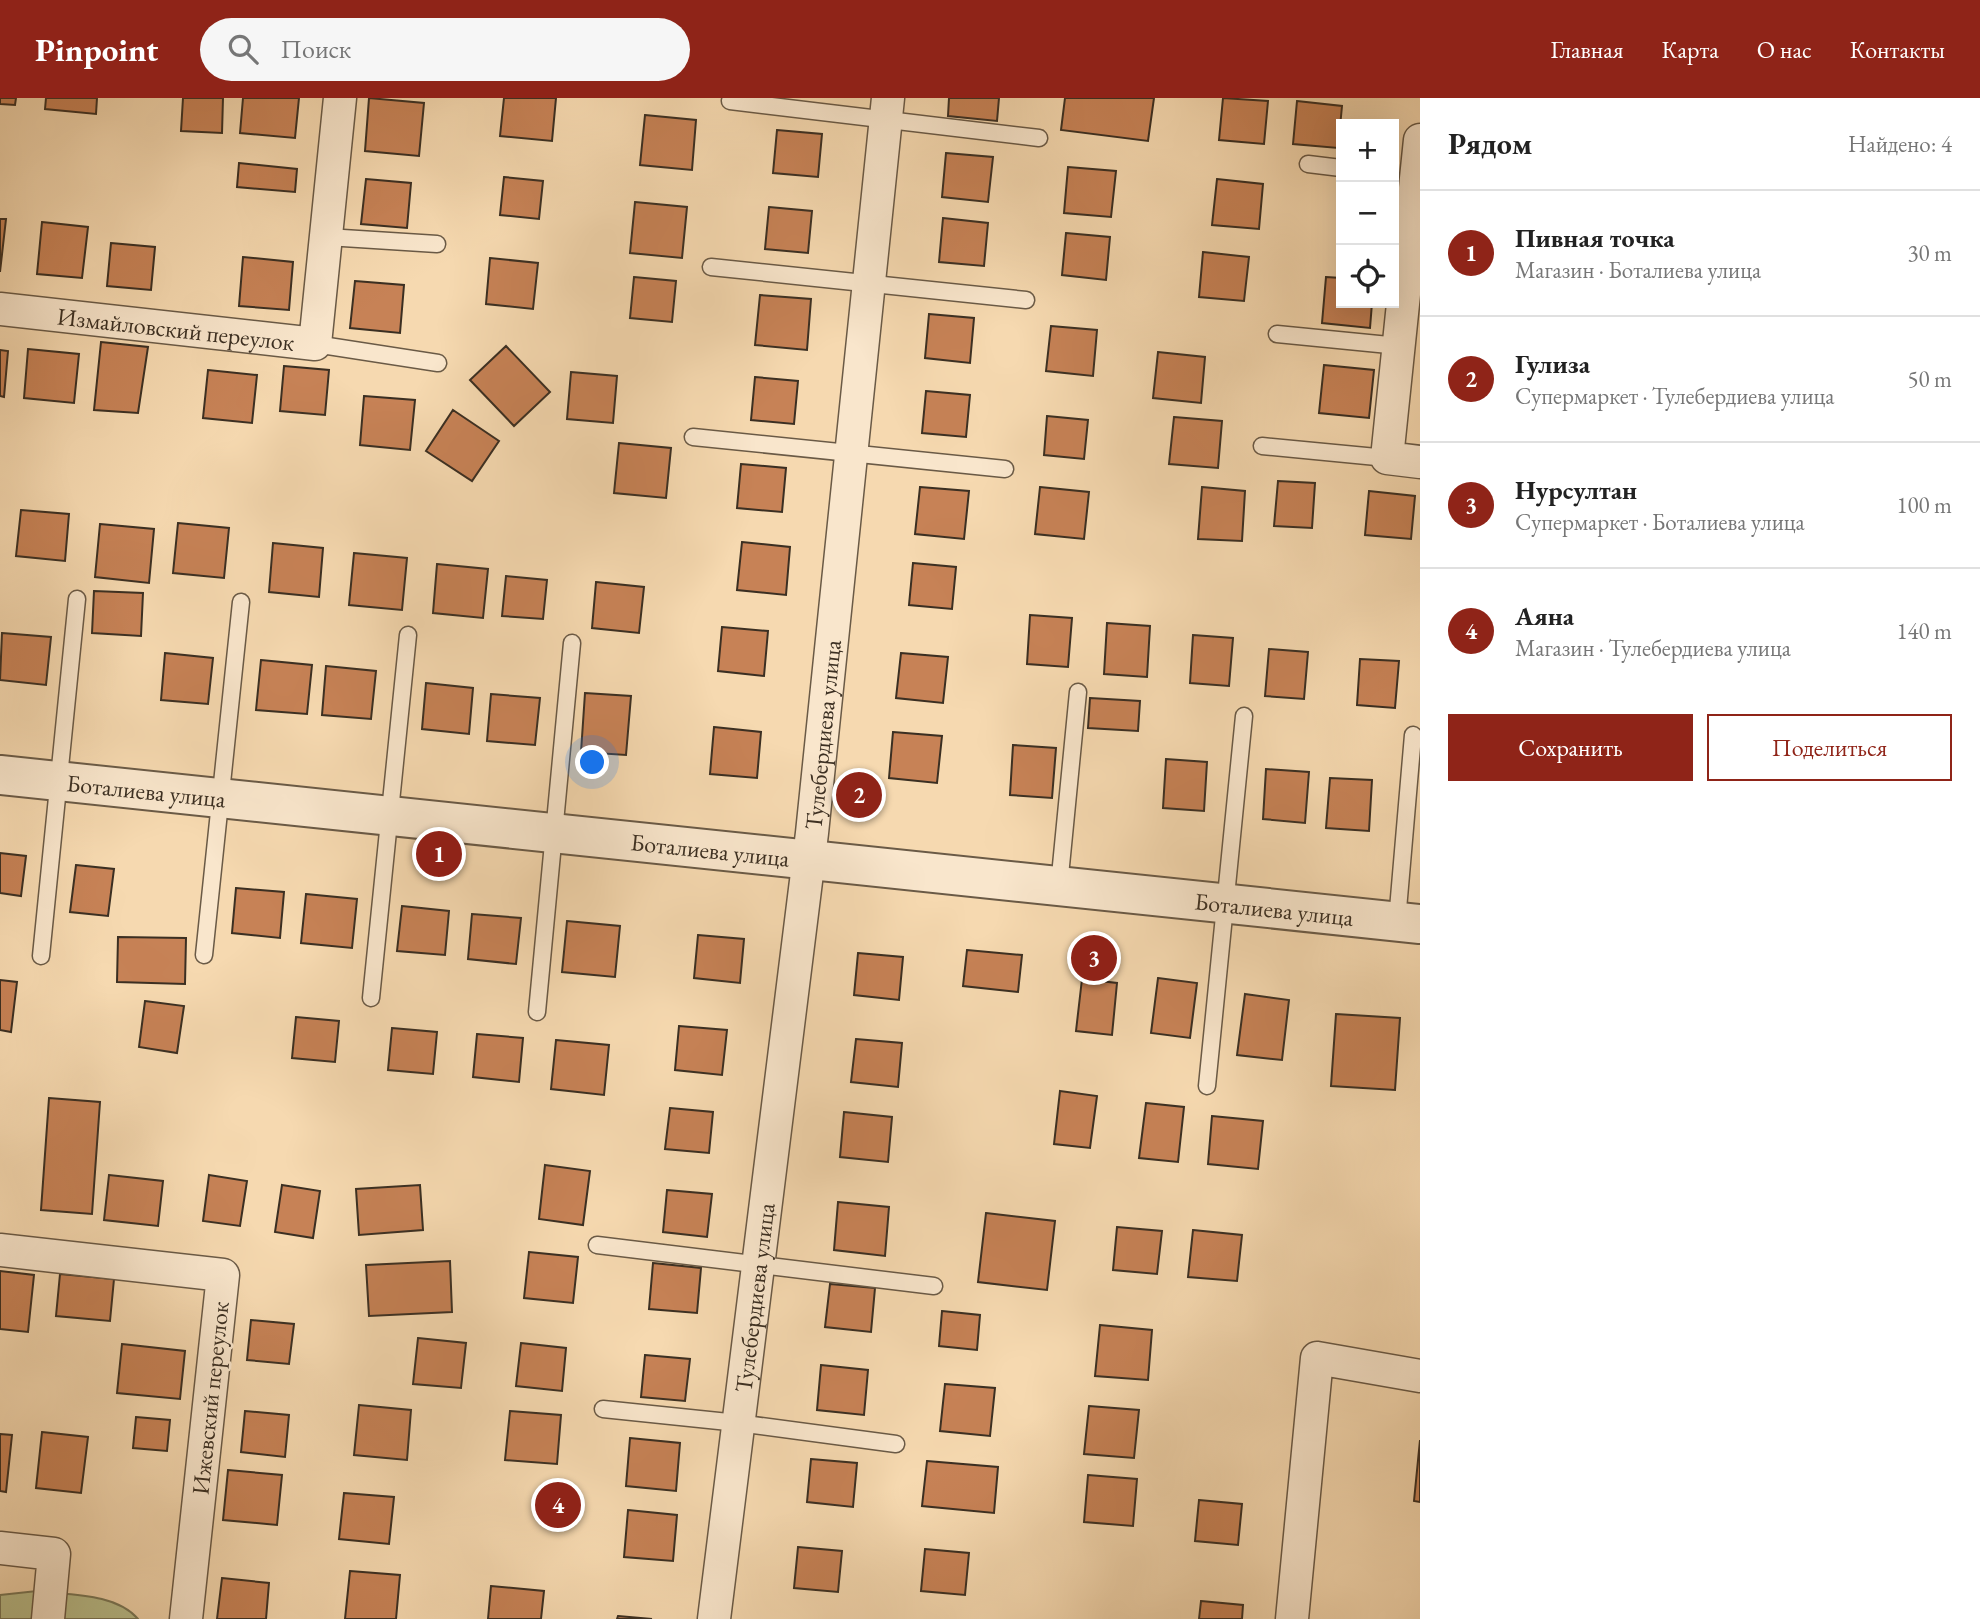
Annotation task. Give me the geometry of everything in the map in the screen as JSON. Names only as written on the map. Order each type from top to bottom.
[{"type":"street","name":"Измайловский переулок","points":[[0,309],[314,344],[340,98]]},
{"type":"street","name":"Тулебердиева улица","points":[[714,1619],[809,860],[887,108]]},
{"type":"street","points":[[1420,140],[1410,177],[1399,346],[1387,458],[1420,462]]},
{"type":"street","name":"Боталиева улица","points":[[0,775],[1409,923]]},
{"type":"street","name":"Ижевский переулок","points":[[0,1251],[223,1275],[186,1619]]},
{"type":"street","points":[[1292,1619],[1317,1358],[1420,1376]]},
{"type":"street","points":[[0,1548],[54,1554],[48,1619]]},
{"type":"lane","points":[[730,101],[887,108],[1039,138]]},
{"type":"lane","points":[[1308,164],[1336,167]]},
{"type":"lane","points":[[327,237],[437,244]]},
{"type":"lane","points":[[711,267],[1026,300]]},
{"type":"lane","points":[[1277,334],[1399,346]]},
{"type":"lane","points":[[314,344],[438,363]]},
{"type":"lane","points":[[693,437],[1005,469]]},
{"type":"lane","points":[[1262,446],[1387,458]]},
{"type":"lane","points":[[41,956],[77,599]]},
{"type":"lane","points":[[204,956],[241,602]]},
{"type":"lane","points":[[371,998],[408,635]]},
{"type":"lane","points":[[537,1012],[572,643]]},
{"type":"lane","points":[[1059,886],[1078,692]]},
{"type":"lane","points":[[1207,1086],[1244,716]]},
{"type":"lane","points":[[1409,923],[1413,735]]},
{"type":"lane","points":[[597,1245],[934,1286]]},
{"type":"lane","points":[[603,1409],[738,1423],[896,1444]]},
{"type":"green space","points":[[37,1591],[105,1600],[129,1610],[138,1619],[0,1619],[0,1595]]},
{"type":"building","points":[[0,98],[16,98],[15,105],[0,104]]},
{"type":"building","points":[[46,98],[97,98],[96,114],[45,109]]},
{"type":"building","points":[[183,98],[223,98],[222,133],[181,131]]},
{"type":"building","points":[[243,98],[299,98],[295,138],[240,133]]},
{"type":"building","points":[[369,98],[424,103],[419,156],[365,151]]},
{"type":"building","points":[[504,98],[556,98],[552,141],[500,136]]},
{"type":"building","points":[[949,98],[999,98],[997,121],[948,116]]},
{"type":"building","points":[[1065,98],[1154,98],[1148,141],[1061,130]]},
{"type":"building","points":[[1223,98],[1268,101],[1264,144],[1219,140]]},
{"type":"building","points":[[1297,101],[1342,106],[1341,119],[1336,119],[1336,148],[1293,144]]},
{"type":"building","points":[[645,115],[696,120],[692,170],[640,165]]},
{"type":"building","points":[[777,130],[822,134],[818,177],[773,173]]},
{"type":"building","points":[[946,153],[993,157],[988,202],[942,197]]},
{"type":"building","points":[[239,163],[297,169],[295,192],[237,187]]},
{"type":"building","points":[[1068,167],[1116,171],[1111,217],[1064,213]]},
{"type":"building","points":[[504,177],[543,181],[539,219],[500,215]]},
{"type":"building","points":[[366,179],[411,183],[407,228],[361,224]]},
{"type":"building","points":[[1217,179],[1263,184],[1259,229],[1212,225]]},
{"type":"building","points":[[635,202],[687,207],[682,258],[630,253]]},
{"type":"building","points":[[769,207],[812,211],[808,253],[765,249]]},
{"type":"building","points":[[943,218],[988,223],[984,266],[939,262]]},
{"type":"building","points":[[0,219],[6,219],[0,272]]},
{"type":"building","points":[[42,222],[88,227],[82,278],[37,274]]},
{"type":"building","points":[[1066,233],[1110,237],[1106,280],[1062,275]]},
{"type":"building","points":[[111,243],[155,247],[151,290],[107,286]]},
{"type":"building","points":[[1203,252],[1249,257],[1244,301],[1199,297]]},
{"type":"building","points":[[243,257],[293,262],[289,310],[239,306]]},
{"type":"building","points":[[490,258],[538,263],[533,309],[486,304]]},
{"type":"building","points":[[634,277],[676,281],[672,322],[630,318]]},
{"type":"building","points":[[1326,277],[1336,278],[1336,308],[1372,308],[1370,328],[1322,323]]},
{"type":"building","points":[[355,281],[404,285],[400,333],[350,328]]},
{"type":"building","points":[[760,295],[811,299],[807,350],[755,345]]},
{"type":"building","points":[[929,314],[974,318],[970,363],[925,358]]},
{"type":"building","points":[[1051,326],[1097,330],[1093,376],[1046,371]]},
{"type":"building","points":[[101,342],[148,347],[138,413],[94,410]]},
{"type":"building","points":[[506,346],[550,392],[514,426],[470,380]]},
{"type":"building","points":[[28,349],[79,354],[74,403],[24,398]]},
{"type":"building","points":[[0,350],[8,351],[4,397],[0,396]]},
{"type":"building","points":[[1158,352],[1205,357],[1201,403],[1153,398]]},
{"type":"building","points":[[1324,365],[1374,370],[1369,418],[1319,413]]},
{"type":"building","points":[[284,366],[329,370],[325,415],[280,411]]},
{"type":"building","points":[[208,370],[257,375],[252,423],[203,418]]},
{"type":"building","points":[[571,372],[617,376],[613,423],[567,419]]},
{"type":"building","points":[[755,377],[798,381],[794,424],[751,420]]},
{"type":"building","points":[[926,391],[970,395],[966,437],[922,433]]},
{"type":"building","points":[[364,396],[415,400],[410,450],[360,445]]},
{"type":"building","points":[[453,410],[499,441],[472,481],[426,451]]},
{"type":"building","points":[[1047,416],[1088,420],[1084,459],[1044,455]]},
{"type":"building","points":[[1174,417],[1222,421],[1218,468],[1169,464]]},
{"type":"building","points":[[619,443],[671,448],[666,498],[614,493]]},
{"type":"building","points":[[741,464],[786,468],[782,512],[737,508]]},
{"type":"building","points":[[1278,481],[1315,483],[1312,528],[1274,526]]},
{"type":"building","points":[[920,487],[969,491],[964,539],[915,534]]},
{"type":"building","points":[[1040,487],[1089,492],[1084,539],[1035,534]]},
{"type":"building","points":[[1202,487],[1245,491],[1242,541],[1198,539]]},
{"type":"building","points":[[1369,491],[1415,496],[1411,539],[1365,535]]},
{"type":"building","points":[[21,510],[69,514],[65,561],[16,556]]},
{"type":"building","points":[[178,523],[229,528],[224,578],[173,573]]},
{"type":"building","points":[[100,524],[154,529],[149,583],[95,577]]},
{"type":"building","points":[[742,542],[790,547],[786,595],[737,590]]},
{"type":"building","points":[[273,543],[323,548],[319,597],[269,592]]},
{"type":"building","points":[[354,553],[407,558],[402,610],[349,605]]},
{"type":"building","points":[[913,563],[956,567],[952,609],[909,605]]},
{"type":"building","points":[[437,564],[488,569],[483,618],[433,613]]},
{"type":"building","points":[[506,576],[547,580],[543,619],[502,616]]},
{"type":"building","points":[[596,582],[644,587],[639,633],[592,628]]},
{"type":"building","points":[[94,591],[143,593],[141,636],[92,633]]},
{"type":"building","points":[[1030,615],[1072,618],[1068,667],[1027,664]]},
{"type":"building","points":[[1107,623],[1150,626],[1147,677],[1104,674]]},
{"type":"building","points":[[722,627],[768,631],[764,676],[718,671]]},
{"type":"building","points":[[2,633],[51,637],[46,685],[0,680]]},
{"type":"building","points":[[1193,635],[1233,638],[1229,686],[1190,683]]},
{"type":"building","points":[[1269,649],[1308,652],[1304,699],[1265,696]]},
{"type":"building","points":[[165,653],[213,658],[208,704],[161,700]]},
{"type":"building","points":[[901,653],[948,657],[943,703],[896,698]]},
{"type":"building","points":[[1360,659],[1399,661],[1395,708],[1357,705]]},
{"type":"building","points":[[261,660],[312,665],[307,714],[256,710]]},
{"type":"building","points":[[326,666],[376,671],[371,719],[322,715]]},
{"type":"building","points":[[426,683],[473,688],[469,734],[422,729]]},
{"type":"building","points":[[585,693],[631,696],[626,755],[581,752]]},
{"type":"building","points":[[491,694],[540,698],[535,745],[487,741]]},
{"type":"building","points":[[1090,698],[1140,701],[1138,731],[1088,728]]},
{"type":"building","points":[[714,727],[761,732],[757,778],[710,774]]},
{"type":"building","points":[[893,732],[942,736],[937,783],[889,778]]},
{"type":"building","points":[[1013,745],[1056,748],[1052,798],[1010,795]]},
{"type":"building","points":[[1166,759],[1207,762],[1204,811],[1163,808]]},
{"type":"building","points":[[1266,769],[1309,772],[1305,823],[1263,819]]},
{"type":"building","points":[[1330,778],[1372,780],[1369,831],[1326,828]]},
{"type":"building","points":[[0,853],[26,856],[21,896],[0,893]]},
{"type":"building","points":[[76,865],[114,869],[108,916],[70,912]]},
{"type":"building","points":[[236,888],[284,892],[280,938],[232,933]]},
{"type":"building","points":[[306,894],[357,899],[352,948],[301,943]]},
{"type":"building","points":[[402,906],[449,911],[445,955],[397,951]]},
{"type":"building","points":[[472,914],[521,918],[516,964],[468,959]]},
{"type":"building","points":[[567,921],[620,926],[615,977],[562,972]]},
{"type":"building","points":[[698,935],[744,939],[740,983],[694,978]]},
{"type":"building","points":[[118,937],[186,938],[185,984],[117,982]]},
{"type":"building","points":[[967,950],[1022,955],[1018,992],[963,986]]},
{"type":"building","points":[[858,953],[903,957],[899,1000],[854,995]]},
{"type":"building","points":[[1158,978],[1197,983],[1190,1038],[1151,1033]]},
{"type":"building","points":[[1082,979],[1117,983],[1112,1035],[1076,1031]]},
{"type":"building","points":[[0,980],[17,982],[11,1032],[0,1030]]},
{"type":"building","points":[[1245,994],[1289,1000],[1282,1060],[1237,1055]]},
{"type":"building","points":[[145,1001],[184,1006],[177,1053],[139,1047]]},
{"type":"building","points":[[1336,1014],[1400,1018],[1395,1090],[1331,1086]]},
{"type":"building","points":[[296,1017],[339,1021],[335,1062],[292,1058]]},
{"type":"building","points":[[679,1026],[727,1030],[722,1075],[675,1070]]},
{"type":"building","points":[[392,1028],[437,1032],[433,1074],[388,1070]]},
{"type":"building","points":[[477,1034],[523,1038],[519,1082],[473,1077]]},
{"type":"building","points":[[856,1039],[902,1043],[898,1087],[851,1082]]},
{"type":"building","points":[[556,1040],[609,1045],[604,1095],[551,1089]]},
{"type":"building","points":[[1060,1091],[1097,1096],[1090,1148],[1054,1144]]},
{"type":"building","points":[[49,1098],[100,1102],[92,1214],[41,1210]]},
{"type":"building","points":[[1146,1103],[1184,1107],[1178,1162],[1139,1158]]},
{"type":"building","points":[[670,1108],[713,1112],[709,1153],[665,1149]]},
{"type":"building","points":[[844,1112],[892,1117],[888,1162],[840,1157]]},
{"type":"building","points":[[1212,1116],[1263,1121],[1258,1169],[1208,1164]]},
{"type":"building","points":[[545,1165],[590,1171],[583,1225],[539,1219]]},
{"type":"building","points":[[109,1175],[163,1181],[158,1226],[104,1220]]},
{"type":"building","points":[[209,1175],[247,1181],[240,1226],[203,1221]]},
{"type":"building","points":[[282,1185],[320,1191],[313,1238],[275,1232]]},
{"type":"building","points":[[420,1185],[423,1230],[359,1235],[356,1189]]},
{"type":"building","points":[[667,1190],[712,1194],[707,1237],[663,1232]]},
{"type":"building","points":[[838,1202],[889,1207],[885,1256],[834,1250]]},
{"type":"building","points":[[986,1213],[1055,1221],[1047,1290],[978,1282]]},
{"type":"building","points":[[1117,1227],[1162,1231],[1157,1274],[1113,1270]]},
{"type":"building","points":[[1193,1230],[1242,1235],[1237,1281],[1188,1277]]},
{"type":"building","points":[[529,1252],[578,1257],[573,1303],[524,1298]]},
{"type":"building","points":[[450,1261],[452,1312],[369,1316],[366,1265]]},
{"type":"building","points":[[653,1263],[701,1268],[697,1313],[649,1309]]},
{"type":"building","points":[[0,1271],[34,1275],[28,1332],[0,1329]]},
{"type":"building","points":[[60,1274],[114,1279],[110,1321],[56,1316]]},
{"type":"building","points":[[830,1284],[875,1288],[871,1332],[825,1327]]},
{"type":"building","points":[[942,1311],[980,1315],[977,1350],[939,1346]]},
{"type":"building","points":[[251,1320],[294,1324],[289,1364],[247,1360]]},
{"type":"building","points":[[1100,1325],[1152,1330],[1148,1380],[1095,1376]]},
{"type":"building","points":[[418,1338],[466,1343],[461,1388],[413,1384]]},
{"type":"building","points":[[521,1343],[566,1348],[562,1391],[516,1386]]},
{"type":"building","points":[[122,1344],[185,1351],[180,1399],[117,1393]]},
{"type":"building","points":[[645,1355],[690,1359],[685,1401],[641,1397]]},
{"type":"building","points":[[821,1365],[868,1370],[864,1415],[817,1410]]},
{"type":"building","points":[[945,1384],[995,1388],[990,1436],[940,1431]]},
{"type":"building","points":[[359,1405],[411,1410],[407,1460],[354,1455]]},
{"type":"building","points":[[1089,1406],[1139,1410],[1134,1458],[1084,1454]]},
{"type":"building","points":[[245,1411],[289,1415],[285,1457],[241,1452]]},
{"type":"building","points":[[510,1411],[561,1415],[557,1464],[505,1460]]},
{"type":"building","points":[[136,1417],[170,1420],[167,1451],[133,1448]]},
{"type":"building","points":[[42,1432],[88,1437],[81,1493],[36,1488]]},
{"type":"building","points":[[0,1434],[12,1435],[6,1492],[0,1491]]},
{"type":"building","points":[[630,1438],[680,1443],[676,1491],[626,1486]]},
{"type":"building","points":[[1420,1440],[1420,1502],[1414,1501]]},
{"type":"building","points":[[811,1459],[857,1463],[853,1507],[807,1502]]},
{"type":"building","points":[[927,1461],[998,1467],[994,1513],[922,1506]]},
{"type":"building","points":[[228,1470],[282,1475],[277,1525],[223,1520]]},
{"type":"building","points":[[1088,1475],[1137,1479],[1133,1526],[1084,1522]]},
{"type":"building","points":[[344,1493],[394,1497],[389,1544],[339,1539]]},
{"type":"building","points":[[1199,1500],[1242,1504],[1238,1545],[1195,1541]]},
{"type":"building","points":[[628,1510],[677,1515],[673,1561],[624,1557]]},
{"type":"building","points":[[798,1547],[842,1551],[838,1592],[794,1588]]},
{"type":"building","points":[[925,1549],[969,1553],[965,1595],[921,1591]]},
{"type":"building","points":[[350,1571],[400,1575],[396,1619],[345,1619]]},
{"type":"building","points":[[222,1578],[269,1583],[266,1619],[217,1619]]},
{"type":"building","points":[[491,1586],[544,1591],[541,1619],[488,1619]]},
{"type":"building","points":[[1201,1601],[1243,1605],[1242,1619],[1199,1619]]},
{"type":"building","points":[[618,1616],[652,1619],[617,1619]]},
{"type":"place","name":"Гулиза","points":[[859,795]]},
{"type":"place","name":"Пивная точка","points":[[439,854]]},
{"type":"place","name":"Нурсултан","points":[[1094,958]]},
{"type":"place","name":"Аяна","points":[[558,1505]]}]
